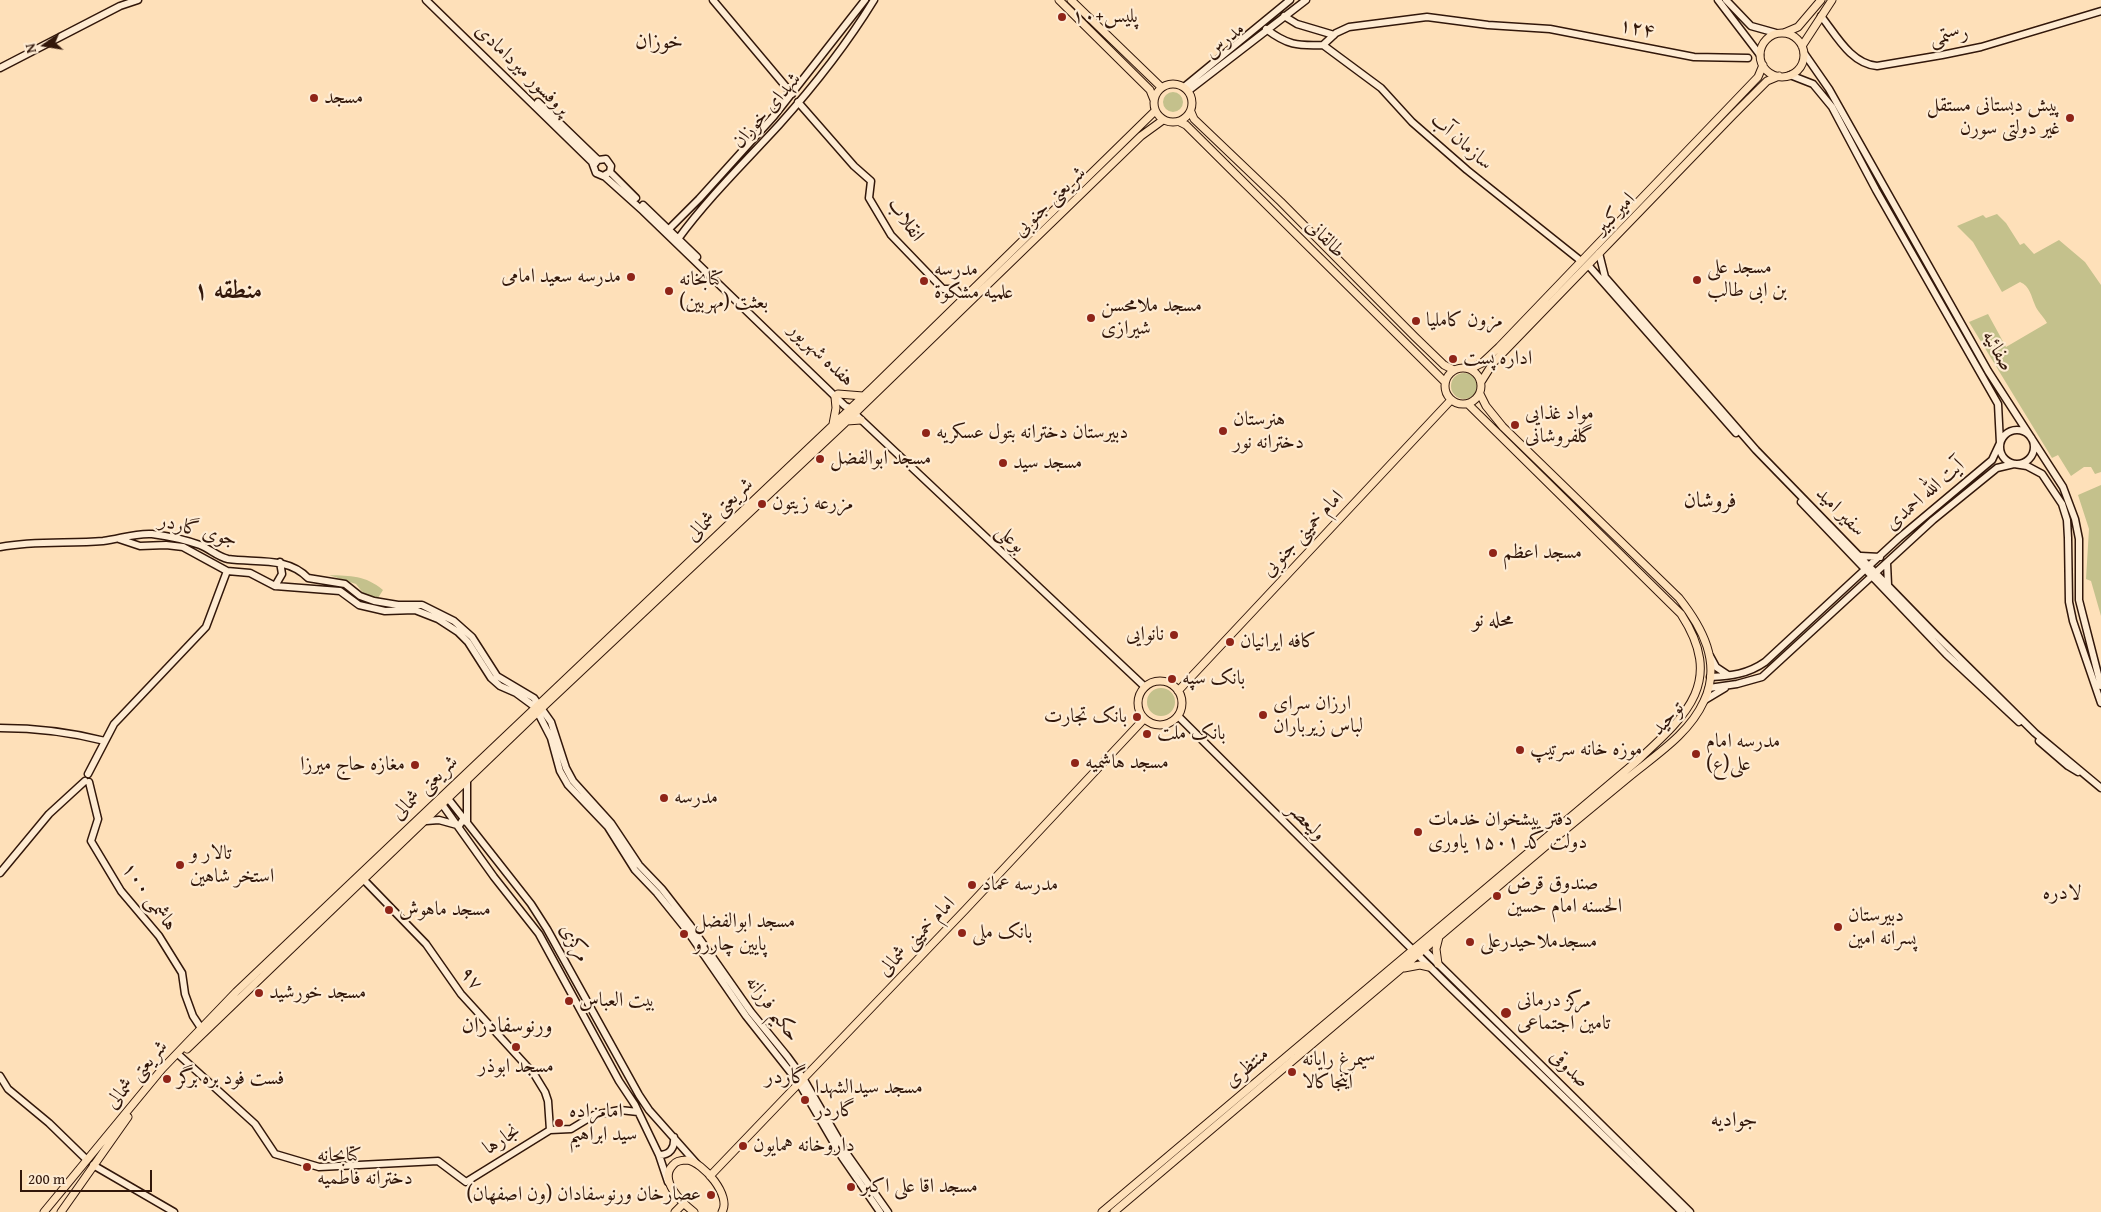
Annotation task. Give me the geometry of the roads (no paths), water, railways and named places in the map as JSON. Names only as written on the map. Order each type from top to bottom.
[{"type":"main road","points":[[1059,0],[1150,90],[1154,100],[1155,111],[1163,120],[1174,123],[1180,122],[1190,112],[1193,101],[1186,89],[1172,84],[1159,85],[1150,90]]},
{"type":"main road","points":[[1071,0],[1159,85]]},
{"type":"main road","points":[[1821,0],[1798,26],[1764,42],[1760,55],[1763,65],[1768,72],[1778,76],[1790,75],[1802,65],[1803,50],[1820,16],[1832,0]]},
{"type":"main road","points":[[1780,33],[1795,37],[1803,50]]},
{"type":"main road","name":"امیرکبیر","points":[[1470,369],[1482,363],[1581,261],[1758,77],[1763,65]]},
{"type":"main road","name":"امیرکبیر","points":[[1481,382],[1489,369],[1599,253],[1767,81],[1778,76]]},
{"type":"main road","points":[[1154,100],[1159,85]]},
{"type":"main road","name":"شریعتی جنوبی","points":[[852,411],[863,396],[1155,111]]},
{"type":"main road","name":"طالقانی","points":[[1190,112],[1194,119],[1281,202],[1444,365],[1454,370]]},
{"type":"main road","name":"شریعتی جنوبی","points":[[852,411],[1141,136],[1163,120]]},
{"type":"main road","name":"طالقانی","points":[[1180,122],[1186,125],[1445,382]]},
{"type":"main road","points":[[1705,131],[1712,137]]},
{"type":"main road","points":[[1482,363],[1489,369]]},
{"type":"main road","points":[[1436,372],[1441,371],[1444,365]]},
{"type":"main road","points":[[1470,369],[1475,372],[1481,382],[1480,394],[1468,404],[1456,403],[1451,400],[1446,392],[1445,382],[1454,370],[1470,369]]},
{"type":"main road","name":"توحید","points":[[1415,953],[1588,807],[1655,756],[1692,722],[1709,688],[1710,654],[1708,644],[1680,598],[1503,427],[1486,406],[1480,394]]},
{"type":"main road","points":[[832,425],[837,396],[863,396]]},
{"type":"main road","name":"امام خمینی جنوبی","points":[[1178,691],[1451,400]]},
{"type":"main road","name":"توحید","points":[[1422,947],[1439,937],[1588,807],[1672,729],[1685,713],[1696,693],[1700,671],[1699,646],[1681,614],[1468,404]]},
{"type":"main road","points":[[1478,413],[1482,406],[1486,406]]},
{"type":"main road","name":"شریعتی شمالی","points":[[44,1212],[162,1069],[201,1028],[364,880],[426,821],[443,799],[467,781],[538,708],[847,420],[852,411]]},
{"type":"main road","name":"شریعتی شمالی","points":[[61,1211],[122,1124],[180,1056],[228,1004],[832,425],[852,411]]},
{"type":"main road","points":[[847,420],[861,420]]},
{"type":"main road","points":[[1606,539],[1612,533]]},
{"type":"main road","points":[[1163,682],[1178,691],[1182,705],[1178,716],[1173,721],[1160,725],[1144,719],[1138,705],[1141,692],[1145,687],[1150,684],[1163,682]]},
{"type":"main road","name":"امام خمینی شمالی","points":[[710,1176],[966,910],[1144,719]]},
{"type":"main road","points":[[1438,964],[1436,949],[1439,937]]},
{"type":"main road","name":"منتظری","points":[[1114,1212],[1402,969],[1415,953]]},
{"type":"main road","name":"منتظری","points":[[1102,1212],[1415,953]]},
{"type":"main road","points":[[1402,969],[1413,966],[1429,967]]},
{"type":"main road","points":[[1194,1134],[1200,1140]]},
{"type":"main road","points":[[694,1212],[684,1203],[669,1182],[668,1172],[677,1162],[687,1160],[698,1165],[710,1176],[722,1193],[723,1211]]},
{"type":"main road","points":[[675,1212],[684,1203]]},
{"type":"main road","points":[[50,1204],[54,1209],[61,1211]]},
{"type":"street","points":[[0,68],[120,6],[138,0]]},
{"type":"street","name":"پروفسور میردامادی","points":[[426,0],[453,24]]},
{"type":"street","name":"پروفسور میردامادی","points":[[430,0],[596,162]]},
{"type":"street","points":[[713,0],[792,94]]},
{"type":"street","name":"شهدای خوزان","points":[[669,229],[682,217],[792,94],[865,0]]},
{"type":"street","name":"شهدای خوزان","points":[[678,239],[835,57],[874,0]]},
{"type":"street","name":"مدرس","points":[[1186,89],[1290,0]]},
{"type":"street","name":"مدرس","points":[[1186,89],[1306,0]]},
{"type":"street","points":[[1718,0],[1732,13],[1756,29],[1780,33]]},
{"type":"street","points":[[1726,0],[1732,13],[1760,55]]},
{"type":"street","name":"رستمی","points":[[1820,16],[1856,60],[1867,65],[1877,66],[1942,56],[2101,12]]},
{"type":"street","points":[[1284,16],[1298,24],[1334,35]]},
{"type":"street","name":"۱۲۴","points":[[1334,35],[1349,27],[1427,17],[1520,28],[1550,29],[1694,57],[1748,58]]},
{"type":"street","points":[[1266,29],[1280,39],[1296,46],[1323,45],[1334,35]]},
{"type":"street","name":"سازمان آب","points":[[1323,45],[1381,88],[1412,122],[1467,170],[1581,261]]},
{"type":"street","name":"صفائیه","points":[[1803,50],[1830,89],[1988,371],[2063,487],[2075,519],[2079,539],[2078,600],[2101,686]]},
{"type":"street","name":"صفائیه","points":[[1790,75],[1813,84],[1832,107],[1876,190],[1998,404],[2000,442]]},
{"type":"street","name":"انقلاب","points":[[798,102],[854,166],[871,181],[869,198],[891,235],[943,289],[955,289],[964,299]]},
{"type":"street","points":[[608,161],[611,166],[610,172],[604,176],[596,173],[596,162],[608,161]]},
{"type":"street","name":"هفده شهریور","points":[[610,172],[852,411]]},
{"type":"street","name":"هفده شهریور","points":[[604,176],[636,204],[837,396]]},
{"type":"street","points":[[682,217],[689,224]]},
{"type":"street","name":"سفیر امید","points":[[1599,253],[1605,277],[1756,450],[1861,556],[1869,568]]},
{"type":"street","name":"سفیر امید","points":[[1588,265],[1745,444],[1875,574],[1946,654],[2044,747],[2101,788]]},
{"type":"street","name":"بوعلی","points":[[852,411],[1145,687]]},
{"type":"street","points":[[2014,464],[2030,459],[2034,448],[2032,437],[2023,430],[2012,430],[2006,433],[2000,442],[2004,458],[2014,464],[2027,466],[2042,474],[2062,504],[2067,520],[2069,602],[2101,703]]},
{"type":"street","name":"آیت الله احمدی","points":[[1710,677],[1729,676],[1750,671],[1765,662],[1869,568],[1923,516],[1992,460],[2000,442]]},
{"type":"street","points":[[1992,460],[2000,457],[2002,461],[1997,468]]},
{"type":"street","name":"آیت الله احمدی","points":[[1709,688],[1762,677],[1933,520],[1997,468],[2014,464]]},
{"type":"street","name":"جوی گاردر","points":[[119,539],[127,535],[153,534],[201,546],[226,558],[280,562],[304,573],[308,578],[345,584],[360,596],[374,601],[398,605],[422,605],[463,627],[472,637],[497,676],[518,690],[538,708]]},
{"type":"street","points":[[0,547],[27,542],[119,539]]},
{"type":"street","name":"جوی گاردر","points":[[119,539],[140,546],[166,545],[183,547],[227,571],[250,573],[275,586],[340,591],[359,605],[385,611],[415,610],[438,619],[458,632],[468,642],[495,682],[518,690]]},
{"type":"street","points":[[199,555],[201,546]]},
{"type":"street","points":[[1861,556],[1881,556],[1880,562],[1887,562],[1888,588]]},
{"type":"street","points":[[275,586],[282,574],[280,562]]},
{"type":"street","points":[[0,873],[49,814],[87,779],[114,724],[206,626],[227,571]]},
{"type":"street","points":[[302,588],[302,581],[308,578]]},
{"type":"street","points":[[1844,589],[1850,588],[1851,594]]},
{"type":"street","points":[[1710,654],[1716,667],[1729,676],[1726,680],[1729,685]]},
{"type":"street","name":"آیت الله احمدی","points":[[1704,700],[1729,685]]},
{"type":"street","name":"حکیم فرزانه","points":[[538,708],[551,738],[560,770],[568,785],[608,827],[622,846],[634,870],[660,891],[746,1016],[801,1081],[847,1154],[888,1212]]},
{"type":"street","name":"ولیعصر","points":[[1178,716],[1415,953]]},
{"type":"street","points":[[0,728],[36,728],[79,734],[105,741]]},
{"type":"street","name":"هاشمی ۱۰۰","points":[[87,779],[98,819],[91,841],[122,891],[158,936],[182,973],[185,994],[193,1016],[201,1028]]},
{"type":"street","points":[[426,821],[439,820],[458,826],[462,821],[467,822],[467,781]]},
{"type":"street","name":"مرکزی","points":[[443,799],[467,822],[531,904],[649,1110],[698,1165]]},
{"type":"street","name":"مرکزی","points":[[443,799],[458,826],[540,934],[630,1096],[659,1155],[669,1182]]},
{"type":"street","name":"۹۷","points":[[364,880],[426,944],[456,988],[534,1074],[548,1101],[550,1130]]},
{"type":"street","name":"صدوقی","points":[[1422,947],[1645,1173]]},
{"type":"street","name":"صدوقی","points":[[1415,953],[1645,1173],[1690,1212]]},
{"type":"street","points":[[1455,992],[1461,986]]},
{"type":"street","name":"نجارها","points":[[180,1056],[255,1124],[275,1154],[319,1167],[438,1161],[466,1182],[550,1130],[571,1129],[588,1117],[620,1110],[638,1112]]},
{"type":"street","points":[[614,1069],[618,1066],[624,1066]]},
{"type":"street","points":[[0,1076],[8,1089],[49,1123],[86,1160]]},
{"type":"street","name":"حکیم فرزانه","points":[[801,1081],[842,1157],[880,1212]]},
{"type":"street","points":[[620,1110],[630,1096]]},
{"type":"street","points":[[659,1155],[664,1155],[672,1150],[674,1137]]},
{"type":"street","points":[[93,1165],[174,1212]]},
{"type":"street","name":"صدوقی","points":[[1652,1179],[1682,1212]]},
{"type":"place","name":"پلیس+۱۰","points":[[1062,17]]},
{"type":"place","name":"مسجد","points":[[314,98]]},
{"type":"place","name":"پیش دبستانی مستقل غیر دولتی سورن","points":[[2070,118]]},
{"type":"place","name":"مدرسه سعید امامی","points":[[631,277]]},
{"type":"place","name":"مسجد علی بن ابی طالب","points":[[1697,280]]},
{"type":"place","name":"مدرسه علمیه مشکوة","points":[[924,281]]},
{"type":"place","name":"کتابخانه بعثت (مهربین)","points":[[669,291]]},
{"type":"place","name":"مسجد ملامحسن شیرازی","points":[[1091,318]]},
{"type":"place","name":"مزون کاملیا","points":[[1416,321]]},
{"type":"place","name":"اداره پست","points":[[1453,359]]},
{"type":"place","name":"مواد غذایی گلفروشانی","points":[[1515,425]]},
{"type":"place","name":"هنرستان دخترانه نور","points":[[1223,431]]},
{"type":"place","name":"دبیرستان دخترانه بتول عسکریه","points":[[926,433]]},
{"type":"place","name":"مسجد ابوالفضل","points":[[820,459]]},
{"type":"place","name":"مسجد سید","points":[[1003,463]]},
{"type":"place","name":"مزرعه زیتون","points":[[762,504]]},
{"type":"place","name":"مسجد اعظم","points":[[1493,553]]},
{"type":"place","name":"نانوایی","points":[[1174,635]]},
{"type":"place","name":"کافه ایرانیان","points":[[1230,642]]},
{"type":"place","name":"بانک سپه","points":[[1172,679]]},
{"type":"place","name":"ارزان سرای لباس زیرباران","points":[[1263,715]]},
{"type":"place","name":"بانک تجارت","points":[[1137,717]]},
{"type":"place","name":"بانک ملت","points":[[1147,734]]},
{"type":"place","name":"موزه خانه سرتیپ","points":[[1520,750]]},
{"type":"place","name":"مدرسه امام علی(ع)","points":[[1696,754]]},
{"type":"place","name":"مسجد هاشمیه","points":[[1075,763]]},
{"type":"place","name":"مغازه حاج میرزا","points":[[415,765]]},
{"type":"place","name":"مدرسه","points":[[664,798]]},
{"type":"place","name":"دفتر پیشخوان خدمات دولت کد ۱۵۰۱ یاوری","points":[[1418,832]]},
{"type":"place","name":"تالار و استخر شاهین","points":[[180,865]]},
{"type":"place","name":"مدرسه عماد","points":[[972,885]]},
{"type":"place","name":"صندوق قرض الحسنه امام حسین","points":[[1497,896]]},
{"type":"place","name":"مسجد ماهوش","points":[[389,910]]},
{"type":"place","name":"دبیرستان پسرانه امین","points":[[1838,927]]},
{"type":"place","name":"بانک ملی","points":[[962,933]]},
{"type":"place","name":"مسجد ابوالفضل پایین چاررو","points":[[684,934]]},
{"type":"place","name":"مسجدملاحیدرعلی","points":[[1470,942]]},
{"type":"place","name":"مسجد خورشید","points":[[259,993]]},
{"type":"place","name":"بیت العباس","points":[[569,1001]]},
{"type":"place","name":"مرکز درمانی تامین اجتماعی","points":[[1506,1013]]},
{"type":"place","name":"مسجد ابوذر","points":[[516,1047]]},
{"type":"place","name":"سیمرغ رایانه اینجاکالا","points":[[1292,1072]]},
{"type":"place","name":"فست فود بره برگر","points":[[167,1079]]},
{"type":"place","name":"مسجد سیدالشهدا گاردر","points":[[805,1100]]},
{"type":"place","name":"امامزاده سید ابراهیم","points":[[559,1123]]},
{"type":"place","name":"داروخانه همایون","points":[[743,1146]]},
{"type":"place","name":"کتابحانه دخترانه فاطمیه","points":[[307,1167]]},
{"type":"place","name":"مسجد اقا علی اکبر","points":[[851,1187]]},
{"type":"place","name":"عصارخان ورنوسفادان (ون اصفهان)","points":[[711,1195]]},
{"type":"district","name":"خوزان","points":[[659,42]]},
{"type":"district","name":"منطقه ۱","points":[[228,292]]},
{"type":"district","name":"فروشان","points":[[1710,501]]},
{"type":"district","name":"محله نو","points":[[1493,621]]},
{"type":"district","name":"لادره","points":[[2062,894]]},
{"type":"district","name":"ورنوسفادران","points":[[507,1026]]},
{"type":"district","name":"گاردر","points":[[786,1078]]},
{"type":"district","name":"جوادیه","points":[[1734,1121]]}]
